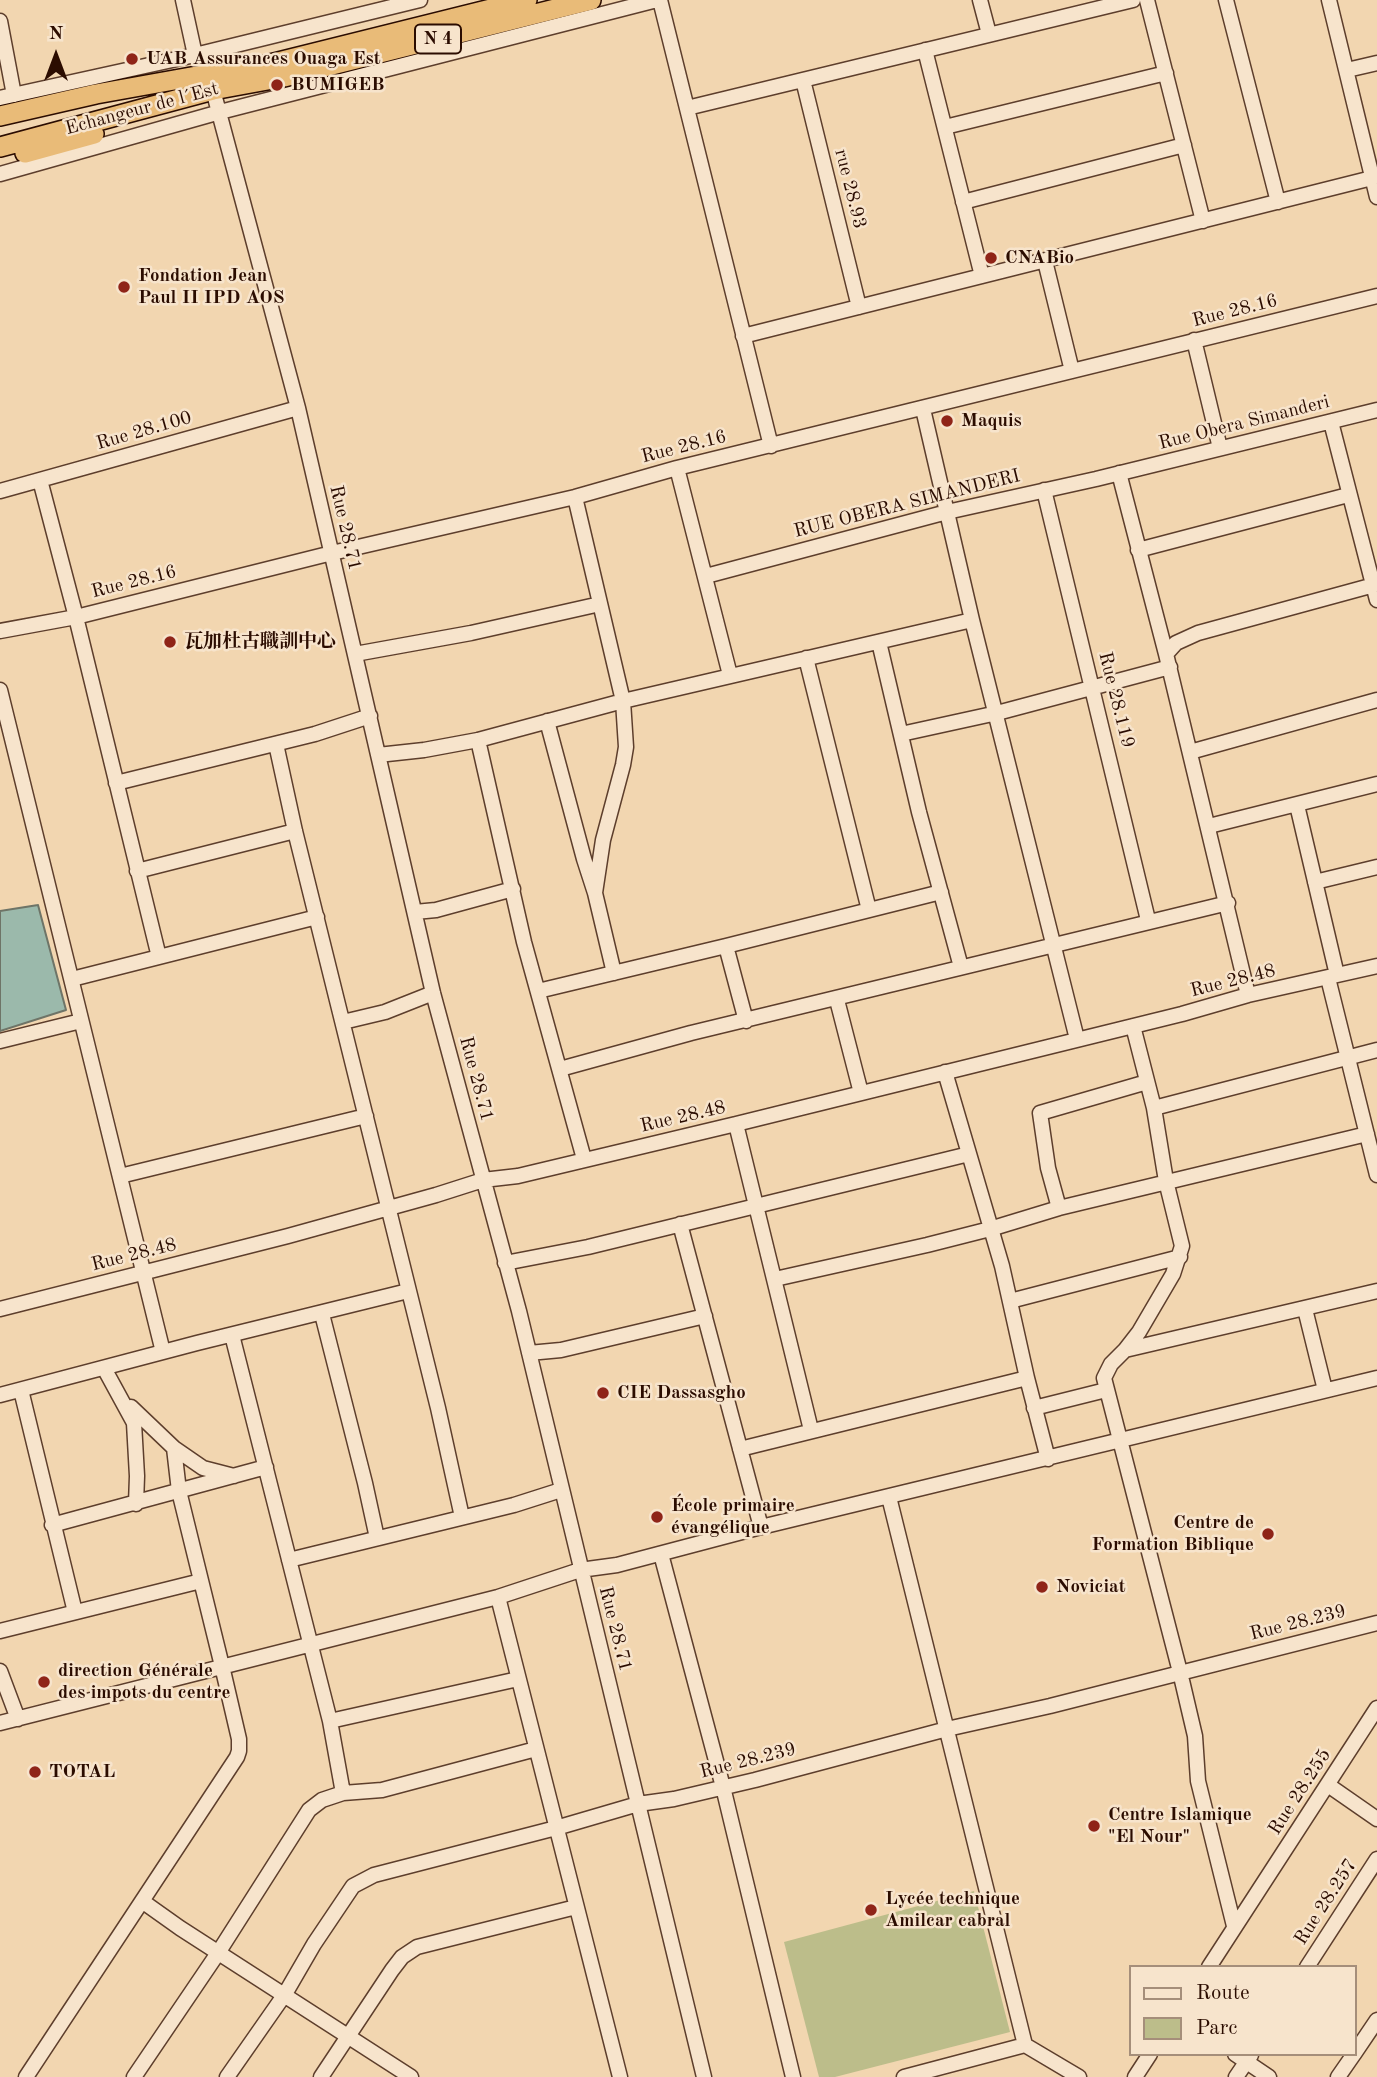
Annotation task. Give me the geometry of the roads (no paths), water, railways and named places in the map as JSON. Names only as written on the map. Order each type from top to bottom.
[{"type":"highway","name":"N 4","points":[[277,68],[527,0]]},
{"type":"highway","name":"N 4","points":[[277,68],[591,0]]},
{"type":"highway","name":"Echangeur de l´Est","points":[[0,147],[213,90],[277,68]]},
{"type":"highway","name":"Echangeur de l´Est","points":[[0,133],[277,68]]},
{"type":"highway","points":[[0,116],[190,76],[277,68]]},
{"type":"highway","points":[[0,160],[155,116],[213,90]]},
{"type":"street","points":[[183,0],[195,55]]},
{"type":"street","points":[[0,174],[220,112],[659,0],[771,446]]},
{"type":"street","points":[[980,0],[989,34]]},
{"type":"street","points":[[687,108],[1133,0]]},
{"type":"street","points":[[1147,0],[1203,221]]},
{"type":"street","points":[[1226,0],[1278,202]]},
{"type":"street","points":[[1329,0],[1371,146],[1372,178],[1377,197]]},
{"type":"street","points":[[0,21],[7,96],[195,55],[412,1]]},
{"type":"street","points":[[925,50],[982,276]]},
{"type":"street","points":[[1347,70],[1377,62]]},
{"type":"street","points":[[945,127],[1166,73]]},
{"type":"street","name":"rue 28.93","points":[[803,80],[859,307]]},
{"type":"street","name":"Rue 28.71","points":[[213,90],[298,408],[433,993],[529,1353],[705,2077]]},
{"type":"street","points":[[964,202],[1184,145]]},
{"type":"street","points":[[743,337],[1372,178]]},
{"type":"street","points":[[1045,261],[1072,371]]},
{"type":"street","name":"Rue 28.16","points":[[0,631],[76,617],[332,553],[575,497],[677,468],[1377,296]]},
{"type":"street","points":[[1194,341],[1220,449]]},
{"type":"street","name":"Rue 28.100","points":[[0,491],[298,408]]},
{"type":"street","points":[[923,409],[972,620],[1077,1039]]},
{"type":"street","name":"Rue Obera Simanderi","points":[[1119,473],[1377,410]]},
{"type":"street","points":[[901,734],[997,713],[1093,687],[1168,660],[1176,643],[1198,633],[1376,595],[1331,422]]},
{"type":"street","points":[[677,468],[730,675]]},
{"type":"street","points":[[1119,473],[1168,660],[1248,995]]},
{"type":"street","name":"RUE OBERA SIMANDERI","points":[[706,576],[947,512],[1119,473]]},
{"type":"street","points":[[40,480],[159,957]]},
{"type":"street","name":"Rue 28.119","points":[[1044,490],[1148,920]]},
{"type":"street","points":[[1138,550],[1349,495]]},
{"type":"street","points":[[575,497],[623,701],[623,765],[603,840],[595,893]]},
{"type":"street","points":[[355,654],[471,633],[600,604]]},
{"type":"street","points":[[378,755],[478,740],[730,675],[972,620]]},
{"type":"street","points":[[880,642],[961,967]]},
{"type":"street","points":[[806,658],[869,909]]},
{"type":"street","points":[[0,690],[163,1352]]},
{"type":"street","points":[[1190,752],[1377,700]]},
{"type":"street","points":[[116,783],[276,744],[370,716]]},
{"type":"street","points":[[547,721],[583,859],[595,893],[614,973]]},
{"type":"street","points":[[478,740],[538,990],[584,1159]]},
{"type":"street","points":[[276,744],[295,831],[438,1408],[462,1517]]},
{"type":"street","points":[[1209,826],[1377,784]]},
{"type":"street","points":[[1297,805],[1315,882],[1348,1058],[1377,1175]]},
{"type":"street","points":[[137,871],[295,831]]},
{"type":"street","points":[[1315,882],[1377,867]]},
{"type":"street","points":[[415,912],[436,910],[513,889]]},
{"type":"street","points":[[538,990],[941,892]]},
{"type":"street","points":[[560,1069],[1148,920],[1227,903]]},
{"type":"street","points":[[72,979],[317,917]]},
{"type":"street","points":[[726,946],[746,1021]]},
{"type":"street","name":"Rue 28.48","points":[[0,1309],[389,1208],[483,1180],[518,1176],[736,1124],[1377,965]]},
{"type":"street","points":[[343,1022],[385,1012],[433,993]]},
{"type":"street","points":[[837,1000],[861,1093]]},
{"type":"street","points":[[0,1041],[81,1021]]},
{"type":"street","points":[[1133,1026],[1154,1108],[1166,1181],[1182,1246],[1174,1274],[1157,1304],[1104,1378],[1180,1672],[1195,1736],[1198,1780],[1234,1926]]},
{"type":"street","points":[[1154,1108],[1377,1050]]},
{"type":"street","points":[[946,1072],[1010,1301],[1048,1459]]},
{"type":"street","points":[[1059,1208],[1046,1157],[1040,1113],[1147,1082]]},
{"type":"street","points":[[120,1176],[366,1116]]},
{"type":"street","points":[[736,1124],[811,1430]]},
{"type":"street","points":[[775,1279],[990,1229],[1059,1208],[1166,1181],[1367,1134]]},
{"type":"street","points":[[505,1263],[588,1247],[969,1154]]},
{"type":"street","points":[[680,1224],[761,1527]]},
{"type":"street","points":[[1010,1301],[1180,1257]]},
{"type":"street","points":[[1125,1350],[1377,1291]]},
{"type":"street","points":[[0,1395],[408,1292]]},
{"type":"street","points":[[1305,1309],[1325,1390]]},
{"type":"street","points":[[322,1314],[377,1538]]},
{"type":"street","points":[[529,1353],[561,1350],[705,1316]]},
{"type":"street","points":[[232,1335],[330,1721],[343,1793]]},
{"type":"street","points":[[104,1368],[134,1423],[136,1503]]},
{"type":"street","points":[[740,1449],[1027,1378]]},
{"type":"street","points":[[0,1723],[498,1597],[580,1570],[617,1566],[761,1527],[1377,1378]]},
{"type":"street","points":[[21,1390],[75,1612]]},
{"type":"street","points":[[1034,1408],[1106,1390]]},
{"type":"street","points":[[122,1399],[174,1448],[203,1468],[234,1476]]},
{"type":"street","points":[[26,2077],[237,1757],[239,1740],[179,1491],[174,1448]]},
{"type":"street","points":[[52,1525],[267,1467]]},
{"type":"street","points":[[289,1560],[514,1505],[561,1490]]},
{"type":"street","points":[[889,1497],[1025,2045]]},
{"type":"street","points":[[661,1554],[723,1787],[793,2077]]},
{"type":"street","points":[[0,1631],[201,1581]]},
{"type":"street","points":[[498,1597],[620,2077]]},
{"type":"street","name":"Rue 28.239","points":[[227,2077],[285,1994],[353,1886],[361,1880],[638,1804],[674,1799],[723,1787],[1377,1623]]},
{"type":"street","points":[[0,1671],[18,1719]]},
{"type":"street","points":[[330,1721],[519,1679]]},
{"type":"street","name":"Rue 28.255","points":[[1210,1965],[1377,1708]]},
{"type":"street","points":[[134,2077],[218,1953],[309,1810],[322,1800],[343,1793],[382,1790],[536,1749]]},
{"type":"street","points":[[1328,1785],[1377,1819]]},
{"type":"street","name":"Rue 28.257","points":[[1308,1965],[1377,1859]]},
{"type":"street","points":[[142,1901],[411,2077]]},
{"type":"street","points":[[321,2077],[391,1970],[402,1957],[417,1947],[576,1907]]},
{"type":"street","points":[[1356,2051],[1377,2020]]},
{"type":"street","points":[[904,2077],[1025,2045],[1079,2077]]},
{"type":"street","points":[[1135,2077],[1149,2056]]},
{"type":"street","points":[[1338,2077],[1353,2056]]},
{"type":"street","points":[[1236,2077],[1244,2057],[1269,2077]]},
{"type":"place","name":"UAB Assurances Ouaga Est","points":[[132,59]]},
{"type":"place","name":"BUMIGEB","points":[[277,85]]},
{"type":"place","name":"CNABio","points":[[991,258]]},
{"type":"place","name":"Fondation Jean Paul II IPD AOS","points":[[124,287]]},
{"type":"place","name":"Maquis","points":[[947,421]]},
{"type":"place","name":"瓦加杜古職訓中心","points":[[170,642]]},
{"type":"place","name":"CIE Dassasgho","points":[[603,1393]]},
{"type":"place","name":"École primaire évangélique","points":[[657,1517]]},
{"type":"place","name":"Centre de Formation Biblique","points":[[1268,1534]]},
{"type":"place","name":"Noviciat","points":[[1042,1587]]},
{"type":"place","name":"direction Générale des impots du centre","points":[[44,1682]]},
{"type":"place","name":"TOTAL","points":[[35,1772]]},
{"type":"place","name":"Centre Islamique \"El Nour\"","points":[[1094,1826]]},
{"type":"place","name":"Lycée technique Amilcar cabral","points":[[871,1910]]}]
